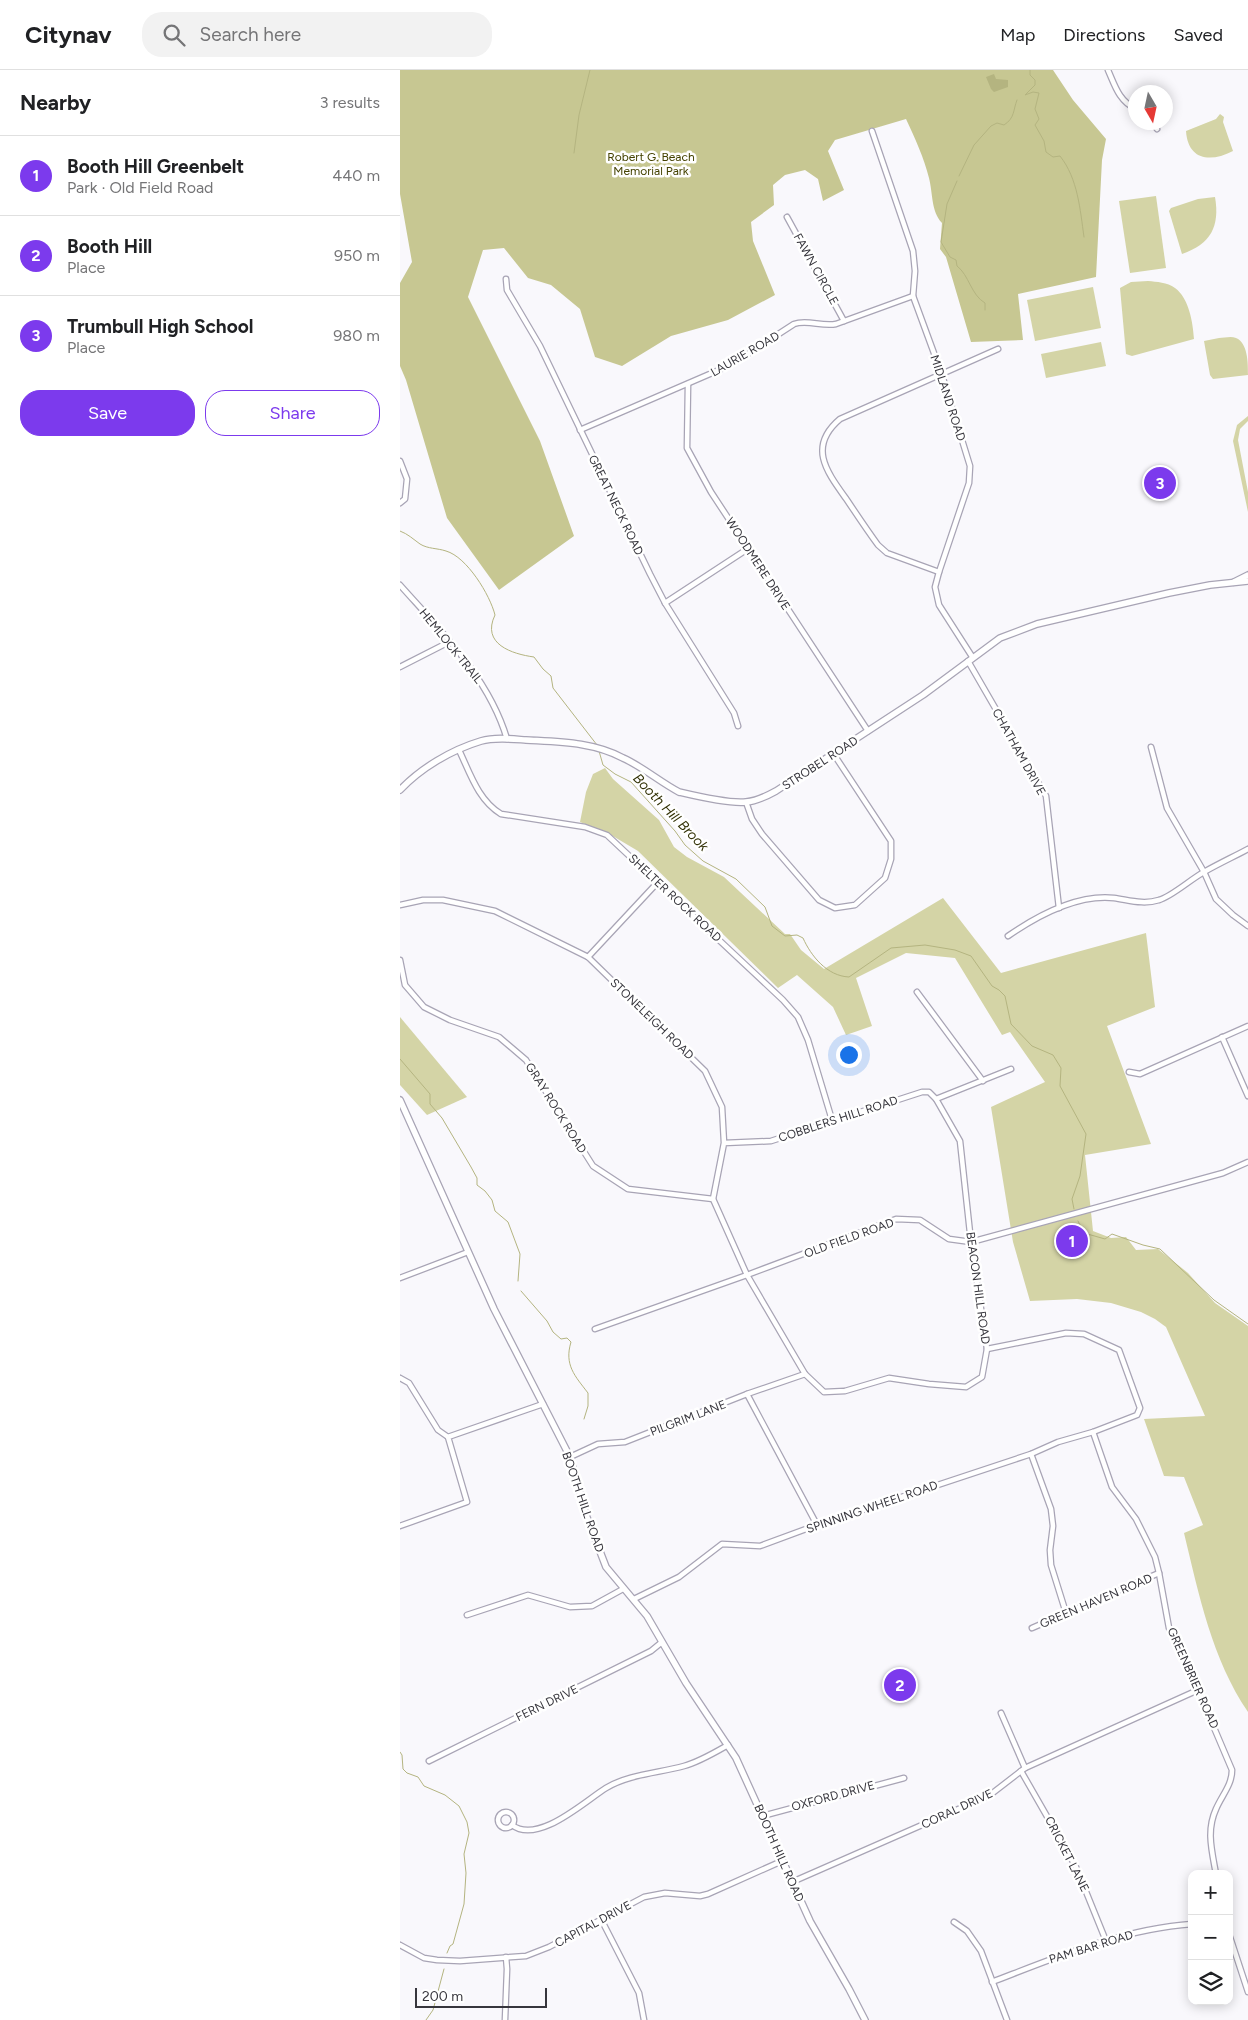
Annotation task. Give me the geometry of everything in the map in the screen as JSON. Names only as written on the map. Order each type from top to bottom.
[{"type":"street","points":[[1108,70],[1120,98],[1128,105]]},
{"type":"street","name":"MIDLAND ROAD","points":[[872,131],[913,251],[915,271],[913,296],[942,375],[970,466],[969,483],[938,572],[935,587],[939,605],[970,660]]},
{"type":"street","name":"FAWN CIRCLE","points":[[787,217],[844,321]]},
{"type":"street","name":"GREAT NECK ROAD","points":[[506,279],[507,290],[540,346],[665,603],[734,714],[738,726]]},
{"type":"street","name":"LAURIE ROAD","points":[[580,430],[737,361],[794,324],[802,322],[823,326],[844,321],[913,296]]},
{"type":"street","points":[[938,572],[887,553],[878,545],[829,474],[823,460],[822,446],[828,428],[840,419],[998,349]]},
{"type":"street","name":"WOODMERE DRIVE","points":[[688,384],[686,448],[711,492],[868,732]]},
{"type":"street","points":[[400,461],[407,479],[405,498],[400,503]]},
{"type":"street","points":[[665,603],[749,548]]},
{"type":"street","name":"STROBEL ROAD","points":[[1233,583],[1248,575]]},
{"type":"street","name":"STROBEL ROAD","points":[[400,790],[412,777],[459,750],[482,741],[506,739],[573,742],[605,750],[624,758],[679,792],[735,802],[762,799],[776,792],[922,696],[1000,638],[1037,624],[1169,593],[1210,585],[1248,581]]},
{"type":"street","name":"HEMLOCK TRAIL","points":[[400,585],[473,670],[501,719],[506,739]]},
{"type":"street","points":[[400,667],[449,642]]},
{"type":"street","name":"CHATHAM DRIVE","points":[[970,660],[1046,796],[1059,908]]},
{"type":"street","points":[[1151,747],[1168,808],[1204,872],[1216,898],[1233,915],[1248,926]]},
{"type":"street","name":"SHELTER ROCK ROAD","points":[[459,750],[483,799],[490,808],[501,814],[585,827],[607,835],[783,1000],[798,1017],[808,1040],[832,1120]]},
{"type":"street","points":[[746,802],[752,819],[762,834],[819,900],[835,908],[856,905],[885,878],[891,859],[891,841],[833,754]]},
{"type":"street","points":[[1008,936],[1059,908],[1085,900],[1113,898],[1133,903],[1159,900],[1204,872],[1248,849]]},
{"type":"street","points":[[588,957],[658,882]]},
{"type":"street","name":"STONELEIGH ROAD","points":[[400,905],[423,900],[443,900],[495,911],[588,957],[705,1071],[722,1107],[724,1143],[714,1199]]},
{"type":"street","name":"GRAY ROCK ROAD","points":[[400,960],[405,984],[424,1007],[450,1020],[500,1037],[526,1060],[592,1166],[628,1189],[714,1199]]},
{"type":"street","points":[[917,992],[983,1080]]},
{"type":"street","points":[[1129,1072],[1140,1074],[1248,1026]]},
{"type":"street","points":[[1222,1037],[1248,1096]]},
{"type":"street","points":[[936,1099],[1011,1069]]},
{"type":"street","name":"COBBLERS HILL ROAD","points":[[724,1143],[771,1141],[922,1092],[929,1092],[936,1099]]},
{"type":"street","name":"BEACON HILL ROAD","points":[[747,1275],[805,1374],[824,1392],[845,1391],[889,1378],[929,1384],[966,1386],[982,1377],[987,1349],[971,1242],[960,1140],[936,1099]]},
{"type":"street","name":"BOOTH HILL ROAD","points":[[400,1100],[494,1309],[570,1457],[586,1515],[606,1567],[623,1589],[634,1599],[728,1745],[810,1921],[865,2020]]},
{"type":"street","name":"OLD FIELD ROAD","points":[[595,1329],[896,1219],[920,1220],[949,1239],[971,1242],[1223,1172],[1248,1162]]},
{"type":"street","points":[[714,1199],[747,1275]]},
{"type":"street","points":[[400,1278],[468,1252]]},
{"type":"street","name":"SPINNING WHEEL ROAD","points":[[634,1599],[679,1577],[722,1544],[760,1546],[817,1525],[1031,1454],[1058,1442],[1093,1432],[1137,1415],[1140,1408],[1119,1350],[1084,1334],[1066,1333],[987,1349]]},
{"type":"street","name":"PILGRIM LANE","points":[[570,1457],[598,1444],[625,1442],[747,1394],[805,1374]]},
{"type":"street","points":[[400,1378],[409,1383],[438,1430],[448,1437],[467,1502],[400,1526]]},
{"type":"street","points":[[747,1394],[817,1525]]},
{"type":"street","points":[[448,1437],[543,1404]]},
{"type":"street","name":"GREENBRIER ROAD","points":[[1093,1432],[1112,1487],[1140,1525],[1155,1557],[1160,1573],[1169,1628],[1232,1770],[1231,1780],[1216,1809],[1211,1824],[1210,1842],[1215,1870]]},
{"type":"street","points":[[1031,1454],[1051,1509],[1053,1526],[1050,1556],[1066,1613]]},
{"type":"street","name":"GREEN HAVEN ROAD","points":[[1032,1628],[1160,1573]]},
{"type":"street","points":[[467,1615],[528,1595],[570,1607],[592,1606],[623,1589]]},
{"type":"street","name":"FERN DRIVE","points":[[429,1761],[651,1651],[662,1642]]},
{"type":"street","name":"CORAL DRIVE","points":[[792,1882],[990,1795],[1023,1770],[1198,1690]]},
{"type":"street","name":"CRICKET LANE","points":[[1001,1713],[1023,1770],[1076,1867],[1106,1941]]},
{"type":"street","points":[[512,1825],[515,1828],[531,1830],[552,1824],[617,1783],[685,1766],[728,1745]]},
{"type":"street","name":"OXFORD DRIVE","points":[[762,1816],[904,1778]]},
{"type":"street","name":"CAPITAL DRIVE","points":[[400,1945],[424,1958],[437,1960],[460,1961],[526,1956],[542,1950],[654,1894],[700,1896],[716,1892],[782,1861]]},
{"type":"street","points":[[601,1919],[639,1992],[644,2020]]},
{"type":"street","points":[[954,1922],[967,1931],[975,1942],[1007,2020]]},
{"type":"street","name":"PAM BAR ROAD","points":[[992,1982],[1064,1954],[1106,1941],[1160,1927],[1188,1924]]},
{"type":"street","points":[[1233,1946],[1248,1992]]},
{"type":"street","points":[[505,2020],[508,1969],[506,1957]]},
{"type":"shaded area","points":[[994,74],[996,79],[1008,80],[1008,87],[994,92],[986,77]]},
{"type":"shaded area","points":[[1220,114],[1224,117],[1223,122],[1233,151],[1209,158],[1196,153],[1191,148],[1186,131],[1216,119]]},
{"type":"shaded area","points":[[1156,196],[1166,268],[1130,273],[1119,201]]},
{"type":"shaded area","points":[[1215,197],[1216,217],[1211,233],[1200,245],[1182,254],[1169,211],[1171,208],[1198,199]]},
{"type":"shaded area","points":[[1148,281],[1169,285],[1180,292],[1187,304],[1193,326],[1194,339],[1132,356],[1126,354],[1120,288],[1131,282]]},
{"type":"shaded area","points":[[1093,287],[1101,328],[1035,341],[1027,300]]},
{"type":"shaded area","points":[[1234,337],[1243,344],[1248,365],[1248,375],[1213,379],[1210,375],[1204,341]]},
{"type":"shaded area","points":[[1101,342],[1106,366],[1046,378],[1041,354]]},
{"type":"shaded area","points":[[1248,416],[1248,421],[1240,429],[1238,440],[1248,492],[1248,512],[1233,441],[1237,425]]},
{"type":"shaded area","points":[[605,768],[613,779],[659,820],[674,847],[687,857],[724,877],[785,934],[790,934],[801,950],[824,969],[943,898],[1001,973],[1146,933],[1155,1007],[1107,1026],[1151,1144],[1085,1155],[1093,1231],[1111,1238],[1126,1237],[1136,1250],[1158,1249],[1188,1273],[1215,1303],[1248,1326],[1248,1712],[1225,1670],[1208,1626],[1184,1533],[1203,1525],[1184,1477],[1164,1476],[1144,1419],[1205,1416],[1166,1327],[1141,1312],[1111,1303],[1077,1299],[1030,1301],[1013,1242],[991,1107],[1045,1082],[1010,1032],[1002,1035],[955,958],[906,953],[856,978],[872,1026],[846,1035],[833,1007],[797,975],[778,988],[638,851],[606,832],[580,822],[586,792],[593,774]]},
{"type":"shaded area","points":[[400,1017],[467,1097],[427,1115],[400,1085]]},
{"type":"green space","name":"Robert G. Beach Memorial Park","points":[[400,70],[1053,70],[1073,100],[1106,139],[1102,160],[1096,277],[1018,294],[1023,340],[971,342],[946,257],[940,249],[942,223],[934,208],[927,171],[906,119],[835,140],[828,151],[844,190],[823,201],[818,179],[805,170],[785,175],[773,185],[774,205],[751,222],[753,241],[775,295],[728,320],[671,336],[622,366],[595,357],[580,309],[551,285],[528,278],[504,248],[483,250],[468,297],[540,441],[574,536],[499,590],[447,518],[406,380],[400,366],[400,283],[412,262],[400,194]]},
{"type":"waterway","points":[[574,153],[579,115],[590,70]]},
{"type":"waterway","points":[[1030,70],[1030,75],[1035,80],[1035,85],[1025,95],[1033,92],[1039,93],[1035,109],[1039,119],[1035,125],[1044,141],[1046,152],[1053,157],[1060,156],[1071,174],[1077,195],[1084,237]]},
{"type":"waterway","points":[[959,176],[974,145],[991,126],[997,123],[1004,125],[1008,122],[1012,117],[1017,100]]},
{"type":"waterway","points":[[957,181],[947,204],[941,242],[950,257],[956,260],[957,266],[976,295],[985,303],[985,310]]},
{"type":"waterway","name":"Booth Hill Brook","points":[[400,531],[423,546],[446,551],[462,561],[488,597],[495,615],[492,625],[492,633],[495,640],[508,650],[534,657],[551,676],[553,688],[597,745]]},
{"type":"waterway","name":"Booth Hill Brook","points":[[599,751],[603,765],[631,782],[675,831],[685,845],[703,861],[736,879],[765,907],[772,926],[785,936],[797,935],[803,938],[815,958],[834,973],[849,977],[891,948],[925,945],[955,950],[971,956],[992,986],[1005,996],[1011,1024],[1032,1046],[1053,1055],[1061,1068],[1060,1086],[1086,1134],[1080,1176],[1072,1199],[1074,1209]]},
{"type":"waterway","points":[[400,1059],[430,1094],[430,1104],[442,1118],[471,1167],[477,1178],[477,1185],[492,1200],[495,1211],[508,1222],[520,1254],[518,1281]]},
{"type":"waterway","name":"Booth Hill Brook","points":[[1078,1221],[1084,1233],[1105,1239],[1112,1234],[1160,1249],[1214,1300],[1248,1324]]},
{"type":"waterway","points":[[521,1291],[547,1321],[553,1332],[561,1339],[567,1338],[571,1342],[569,1350],[570,1364],[575,1375],[588,1393],[588,1406],[584,1419]]},
{"type":"waterway","points":[[400,1752],[403,1769],[407,1773],[418,1777],[424,1786],[445,1795],[459,1806],[467,1822],[469,1833],[464,1854],[466,1873],[464,1904],[453,1944],[447,1953]]},
{"type":"waterway","points":[[426,2020],[433,2010],[444,1969]]},
{"type":"place","name":"Trumbull High School","points":[[1160,483]]},
{"type":"place","name":"Booth Hill Greenbelt","points":[[1072,1241]]},
{"type":"place","name":"Booth Hill","points":[[900,1685]]}]
